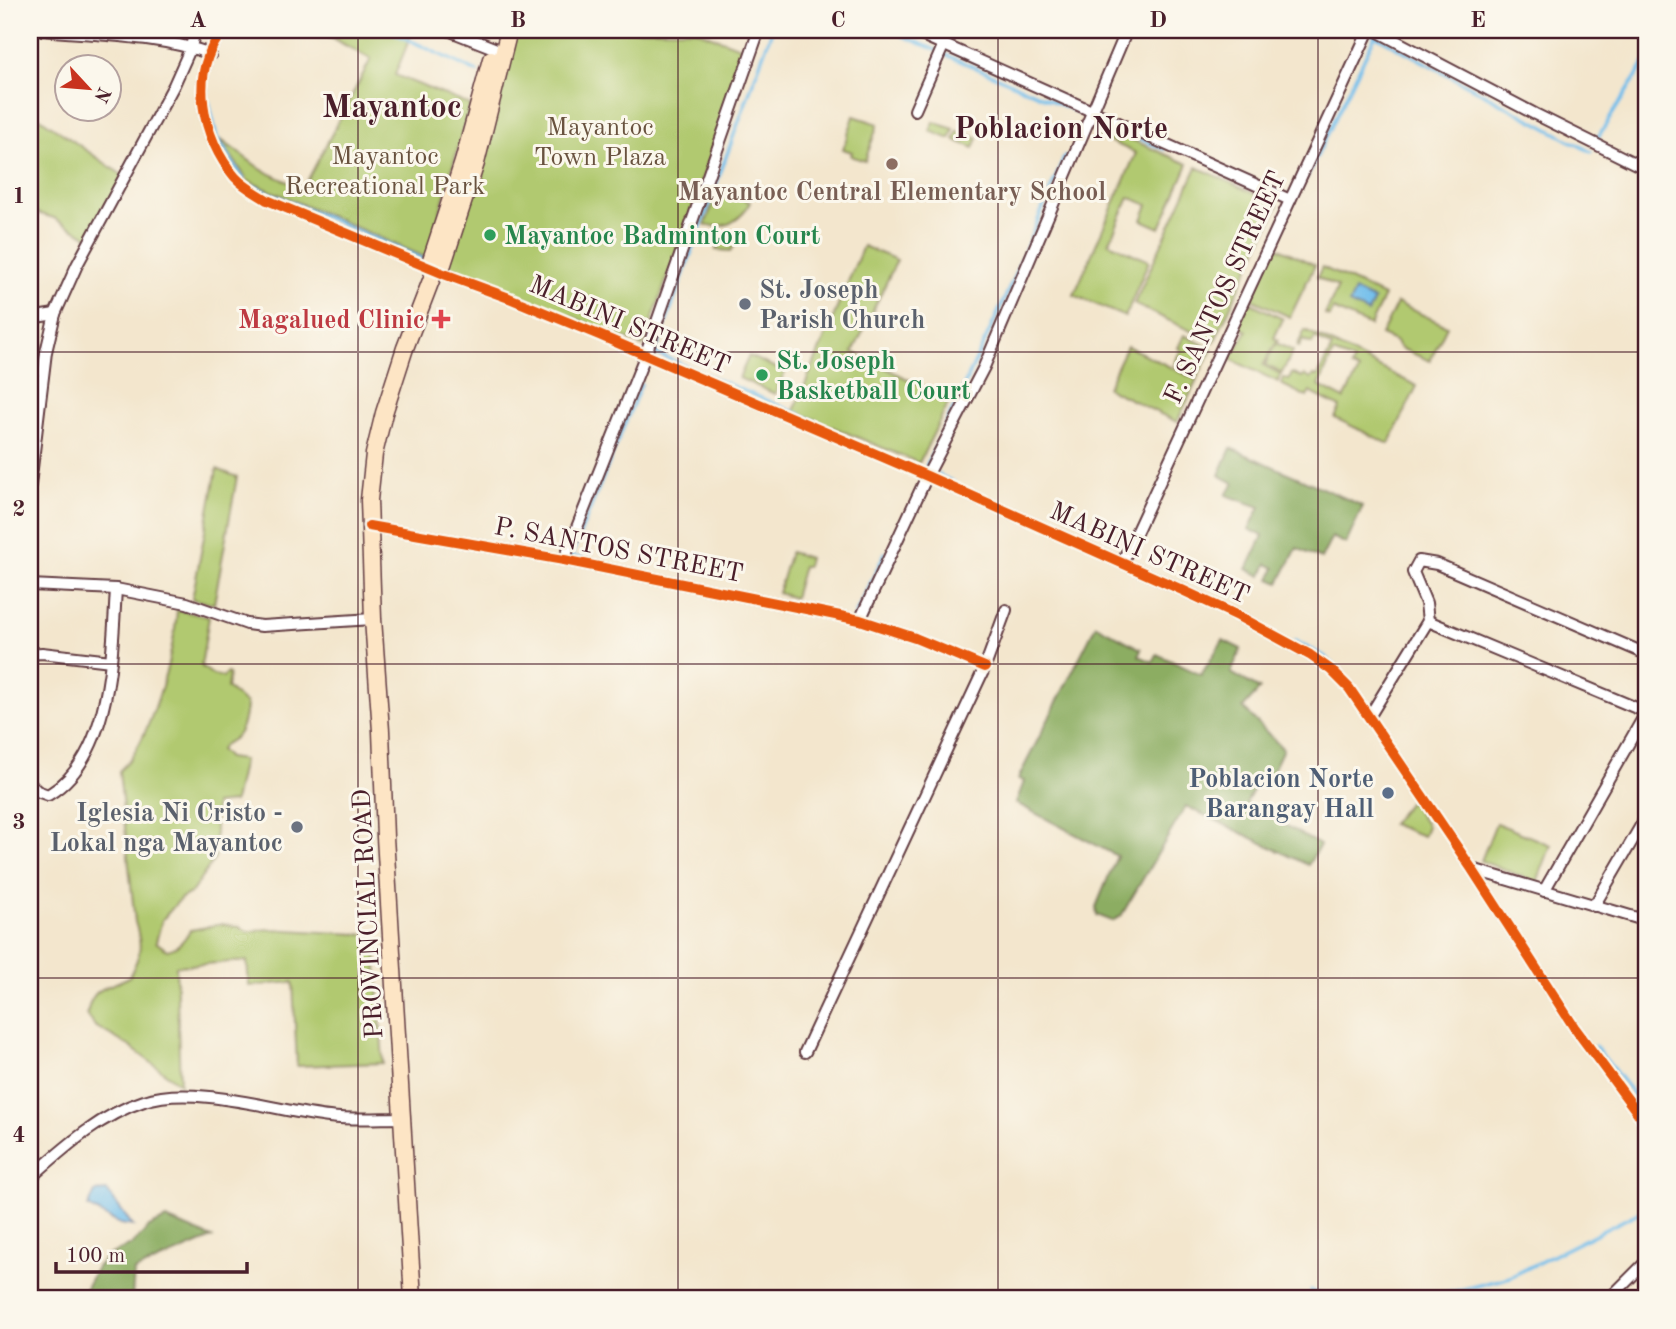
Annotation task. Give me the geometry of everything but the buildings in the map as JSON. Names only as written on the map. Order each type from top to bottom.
[{"type":"main road","points":[[498,30],[499,50]]},
{"type":"main road","points":[[499,50],[509,30]]},
{"type":"main road","name":"PROVINCIAL ROAD","points":[[413,1299],[373,619],[369,526],[371,476],[379,435],[405,348],[435,270],[431,260],[468,166],[499,50]]},
{"type":"street","points":[[41,30],[157,40],[211,54]]},
{"type":"street","points":[[30,485],[47,352],[55,314],[77,265],[163,106],[191,47],[195,30]]},
{"type":"street","name":"MABINI STREET","points":[[224,30],[217,38],[204,81],[203,109],[206,122],[223,161],[242,184],[267,200],[509,298],[1122,563],[1238,616],[1310,655],[1331,670],[1349,688],[1472,869],[1574,1027],[1646,1124]]},
{"type":"street","points":[[447,30],[499,50]]},
{"type":"street","points":[[564,560],[645,356],[759,30]]},
{"type":"street","points":[[911,30],[1290,201]]},
{"type":"street","points":[[860,620],[927,477],[984,367],[1127,30]]},
{"type":"street","name":"F. SANTOS STREET","points":[[1122,563],[1369,30]]},
{"type":"street","points":[[1375,30],[1646,169]]},
{"type":"street","points":[[915,110],[944,44]]},
{"type":"street","points":[[30,318],[55,314]]},
{"type":"street","name":"P. SANTOS STREET","points":[[369,526],[564,560],[860,620],[915,638],[985,667]]},
{"type":"street","points":[[1369,717],[1428,621],[1426,603],[1413,572],[1419,561],[1437,564],[1646,654]]},
{"type":"street","points":[[30,585],[116,589],[187,603],[247,624],[262,626],[373,619]]},
{"type":"street","points":[[30,784],[37,791],[48,795],[63,786],[83,761],[96,733],[111,661],[116,589]]},
{"type":"street","points":[[804,1052],[985,667],[1006,610]]},
{"type":"street","points":[[1428,621],[1646,713],[1544,891]]},
{"type":"street","points":[[30,654],[111,661]]},
{"type":"street","points":[[1594,906],[1646,817]]},
{"type":"street","points":[[1472,869],[1637,919],[1646,914]]},
{"type":"street","points":[[30,1178],[70,1143],[116,1114],[144,1101],[164,1096],[211,1099],[328,1117],[404,1118]]},
{"type":"street","points":[[1609,1299],[1646,1262]]},
{"type":"green space","name":"Mayantoc Recreational Park","points":[[317,30],[400,30],[411,35],[395,75],[470,105],[427,258],[248,181],[220,139],[262,170],[303,189],[371,59]]},
{"type":"green space","name":"Mayantoc Town Plaza","points":[[513,30],[696,30],[748,50],[643,346],[448,266]]},
{"type":"green space","points":[[30,111],[125,177],[92,239],[54,218],[30,211]]},
{"type":"green space","points":[[854,116],[878,124],[865,161],[851,156],[852,152],[843,149]]},
{"type":"green space","points":[[934,122],[954,129],[950,139],[930,131]]},
{"type":"green space","points":[[1100,126],[1188,164],[1160,228],[1142,220],[1148,205],[1129,197],[1109,243],[1149,261],[1125,317],[1074,295],[1136,153],[1096,135]]},
{"type":"green space","points":[[958,131],[978,138],[974,148],[954,140]]},
{"type":"green space","points":[[1197,167],[1278,205],[1214,342],[1134,304]]},
{"type":"green space","points":[[718,189],[750,202],[738,219],[726,225],[705,225]]},
{"type":"green space","points":[[723,236],[736,242],[731,251],[716,250]]},
{"type":"green space","points":[[863,246],[897,260],[853,352],[950,400],[919,463],[794,411]]},
{"type":"green space","points":[[1275,246],[1315,265],[1290,317],[1249,298]]},
{"type":"green space","points":[[1322,267],[1384,296],[1370,326],[1333,309],[1329,317],[1325,315],[1338,287],[1317,277]]},
{"type":"green space","points":[[1247,301],[1283,319],[1274,338],[1278,340],[1263,365],[1281,374],[1278,382],[1230,359],[1247,331],[1236,325]]},
{"type":"green space","points":[[1397,303],[1447,326],[1430,361],[1400,348],[1395,341],[1381,335]]},
{"type":"green space","points":[[1305,330],[1417,386],[1389,444],[1335,418],[1340,407],[1310,392],[1307,397],[1281,384],[1284,378],[1289,380],[1292,373],[1302,378],[1304,375],[1311,379],[1314,375],[1318,376],[1332,347],[1315,338],[1312,344],[1303,340],[1299,347],[1297,346]],"holes":[[[1333,353],[1354,361],[1351,367],[1359,371],[1344,399],[1319,386]]]},
{"type":"green space","points":[[1184,335],[1212,349],[1198,377],[1174,365]]},
{"type":"green space","points":[[1276,343],[1293,351],[1282,373],[1265,365]]},
{"type":"green space","points":[[1127,346],[1197,380],[1177,422],[1107,388]]},
{"type":"green space","name":"St. Joseph Basketball Court","points":[[749,356],[785,372],[775,394],[739,378]]},
{"type":"green space","points":[[1231,448],[1363,506],[1346,544],[1332,537],[1321,559],[1297,548],[1279,583],[1270,579],[1275,568],[1267,564],[1261,576],[1247,569],[1263,536],[1249,529],[1260,507],[1226,495],[1234,483],[1219,475]]},
{"type":"green space","points":[[217,469],[237,477],[214,604],[192,599]]},
{"type":"green space","points":[[790,552],[809,558],[807,566],[803,566],[794,598],[778,593]]},
{"type":"green space","points":[[177,610],[209,617],[201,666],[213,675],[223,677],[229,674],[227,688],[246,704],[240,731],[220,750],[228,758],[243,760],[234,802],[215,804],[215,858],[191,893],[181,898],[162,920],[156,942],[167,950],[171,949],[181,943],[191,930],[223,924],[249,932],[269,929],[375,935],[383,1063],[297,1066],[293,982],[249,986],[247,961],[176,966],[180,1084],[129,1046],[95,1026],[87,1015],[96,993],[129,977],[138,956],[140,944],[135,922],[119,771],[131,758],[151,719],[166,672]]},
{"type":"green space","points":[[1096,625],[1141,649],[1139,656],[1153,662],[1157,654],[1201,675],[1223,640],[1241,649],[1231,673],[1260,689],[1243,708],[1283,749],[1268,781],[1260,778],[1246,803],[1320,845],[1308,865],[1186,806],[1121,916],[1112,921],[1097,915],[1096,907],[1117,856],[1016,803],[1024,781],[1018,779]]},
{"type":"green space","points":[[1410,801],[1427,826],[1423,836],[1391,824]]},
{"type":"green space","points":[[1496,823],[1551,845],[1537,882],[1481,861]]},
{"type":"green space","points":[[166,1219],[212,1238],[134,1271],[132,1299],[80,1299],[97,1267],[107,1256],[133,1244],[149,1227]]},
{"type":"water","points":[[1355,291],[1374,300],[1368,313],[1349,304]]},
{"type":"water","points":[[107,1191],[133,1226],[120,1224],[88,1207],[95,1192]]},
{"type":"waterway","points":[[234,39],[247,30]]},
{"type":"waterway","points":[[388,30],[477,72]]},
{"type":"waterway","points":[[772,30],[655,353],[794,412]]},
{"type":"waterway","points":[[889,30],[938,51]]},
{"type":"waterway","points":[[1374,35],[1591,152]]},
{"type":"waterway","points":[[1306,179],[1375,36]]},
{"type":"waterway","points":[[944,54],[1087,116]]},
{"type":"waterway","points":[[1598,137],[1646,61]]},
{"type":"waterway","points":[[209,102],[217,138],[243,179]]},
{"type":"waterway","points":[[1095,120],[1164,149]]},
{"type":"waterway","points":[[925,469],[1005,298],[1065,156]]},
{"type":"waterway","points":[[255,187],[425,260]]},
{"type":"waterway","points":[[448,269],[469,278]]},
{"type":"waterway","points":[[603,563],[571,556],[641,384]]},
{"type":"waterway","points":[[797,413],[824,426]]},
{"type":"waterway","points":[[939,475],[953,482]]},
{"type":"waterway","points":[[855,615],[885,553]]},
{"type":"waterway","points":[[1295,641],[1324,656],[1337,669]]},
{"type":"waterway","points":[[1595,1046],[1646,1110]]},
{"type":"waterway","points":[[1426,1299],[1510,1277],[1646,1209]]},
{"type":"waterway","points":[[1311,1291],[1334,1299]]},
{"type":"cycle path","points":[[224,30],[212,47],[205,65],[203,105],[207,125],[214,144],[235,177],[267,200],[599,335],[927,476],[1238,616],[1310,655],[1331,670],[1349,688],[1472,869],[1574,1027],[1646,1124]]},
{"type":"cycle path","points":[[369,526],[564,560],[860,620],[915,638],[985,667]]},
{"type":"place","name":"Mayantoc Central Elementary School","points":[[892,164]]},
{"type":"place","name":"Mayantoc Badminton Court","points":[[490,235]]},
{"type":"place","name":"St. Joseph Parish Church","points":[[745,304]]},
{"type":"place","name":"Magalued Clinic","points":[[441,319]]},
{"type":"place","name":"St. Joseph Basketball Court","points":[[762,375]]},
{"type":"place","name":"Poblacion Norte Barangay Hall","points":[[1388,793]]},
{"type":"place","name":"Iglesia Ni Cristo - Lokal nga Mayantoc","points":[[297,827]]},
{"type":"district","name":"Mayantoc","points":[[392,105]]},
{"type":"district","name":"Poblacion Norte","points":[[1061,128]]}]
